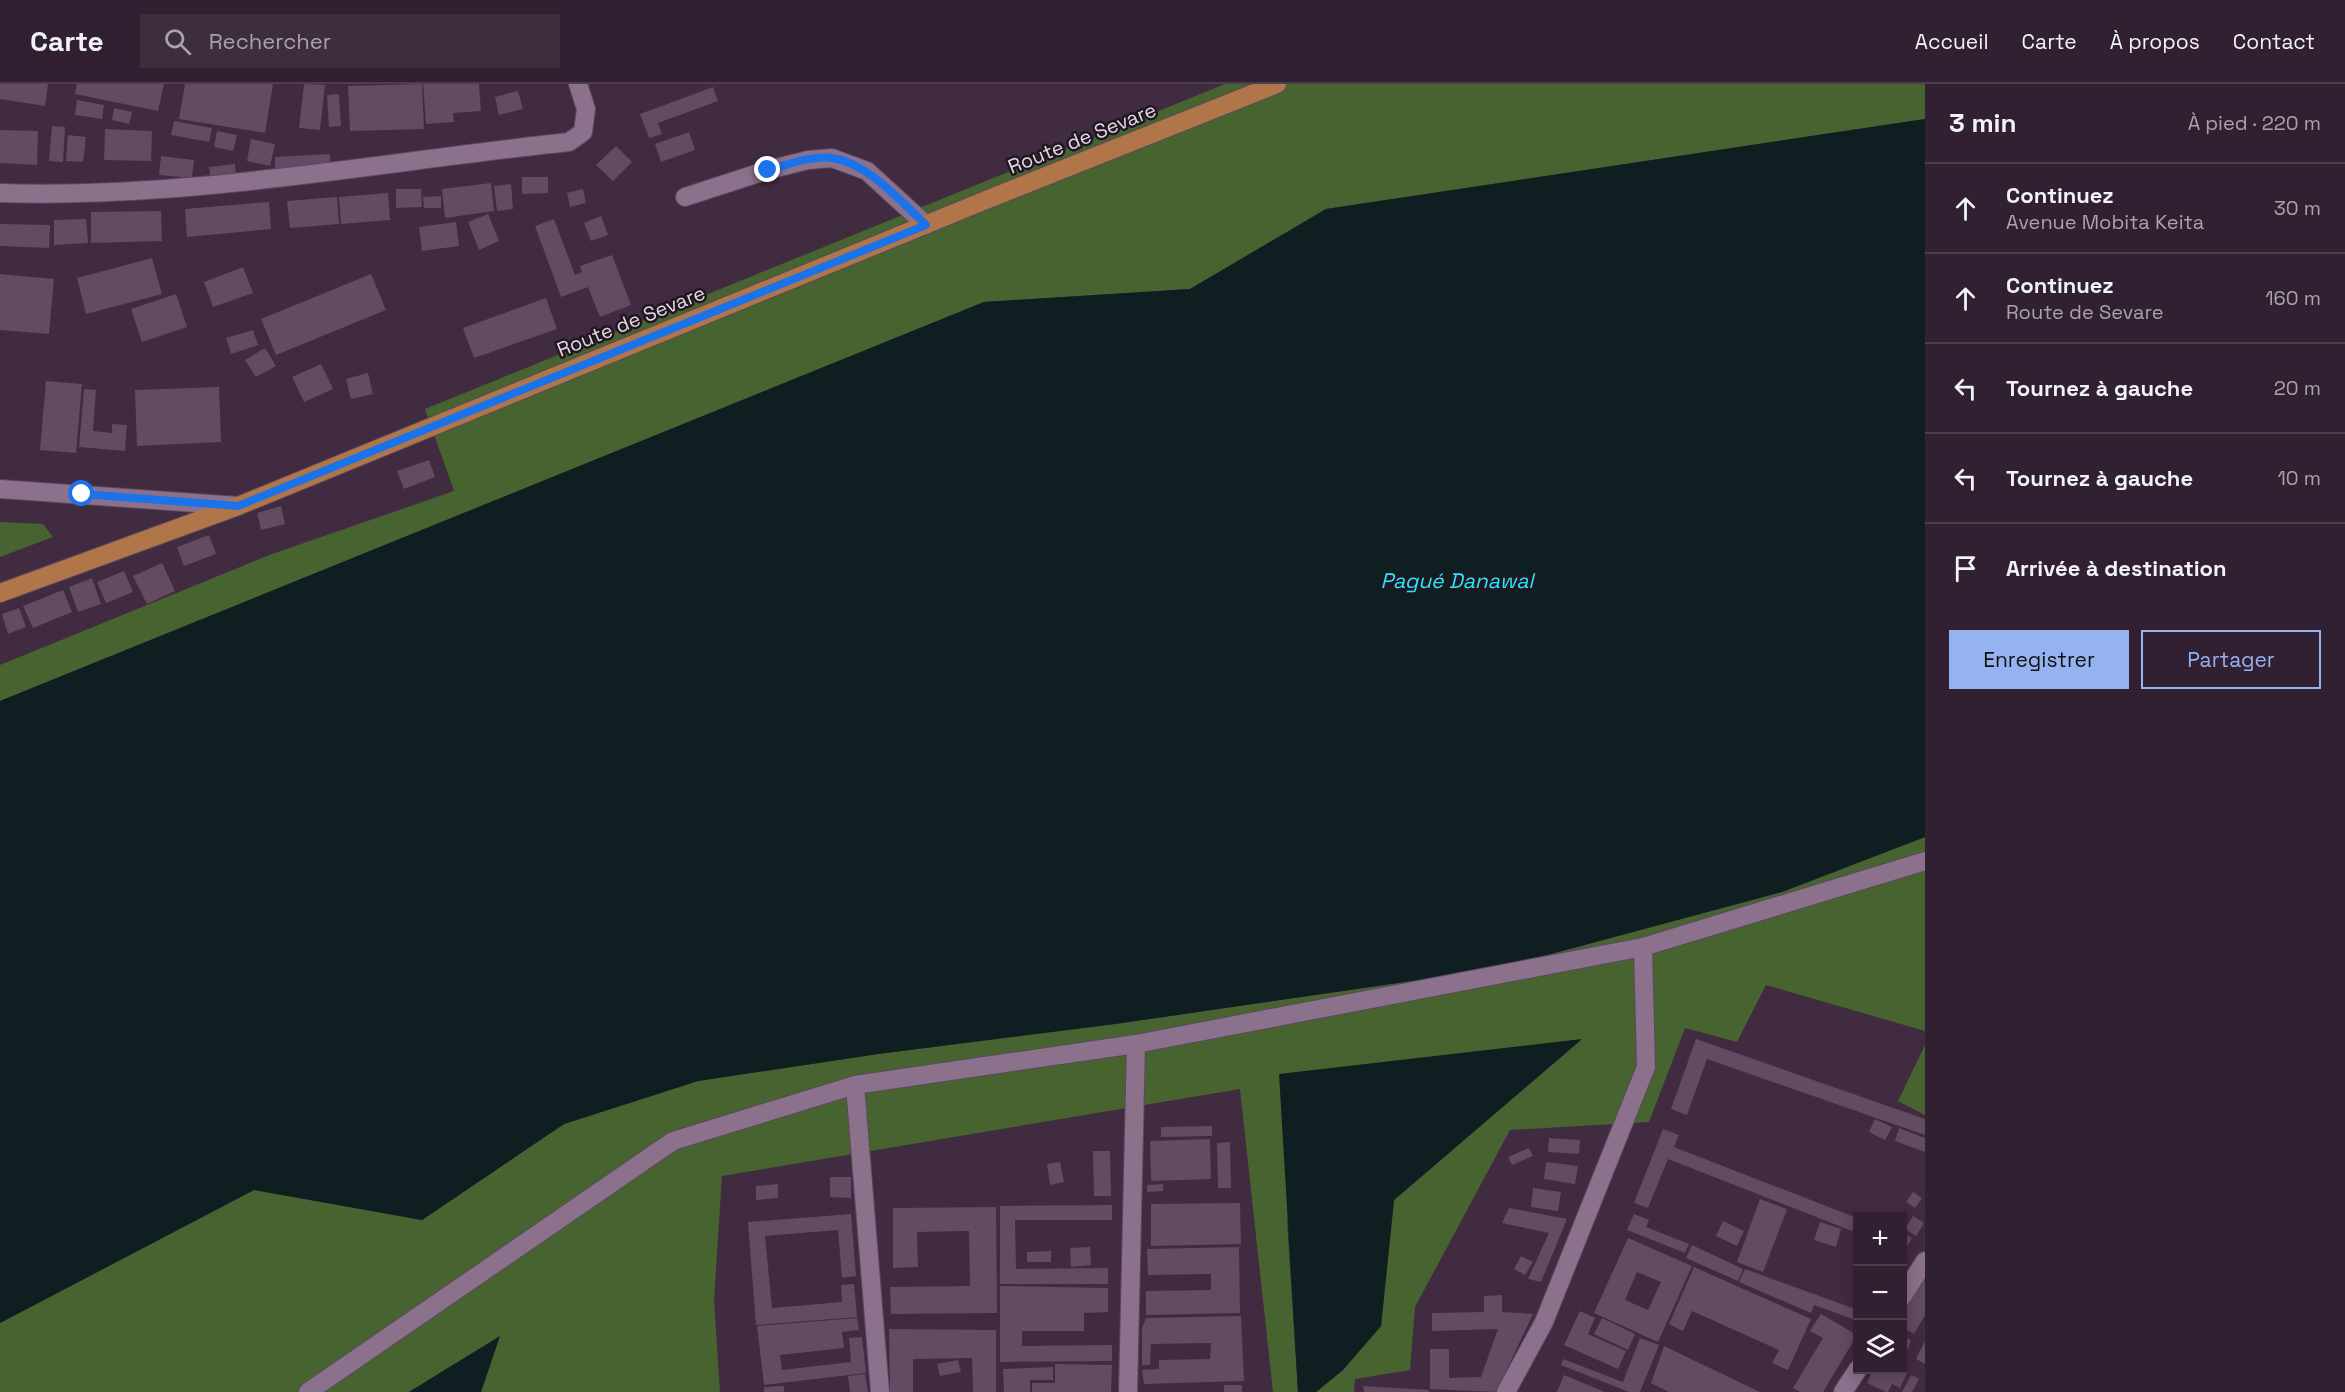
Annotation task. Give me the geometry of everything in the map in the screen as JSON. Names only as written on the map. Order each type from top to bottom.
[{"type":"main road","name":"Route de Sevare","points":[[0,593],[238,506],[1277,84]]},
{"type":"street","points":[[0,193],[54,195],[222,185],[569,142],[583,132],[586,109],[578,84]]},
{"type":"street","points":[[685,196],[768,170],[808,160],[832,158],[867,171],[926,225]]},
{"type":"street","points":[[0,489],[238,506]]},
{"type":"street","points":[[308,1392],[673,1141],[855,1085],[1136,1044],[1643,947],[1925,861]]},
{"type":"street","points":[[1506,1392],[1544,1322],[1646,1068],[1643,947]]},
{"type":"street","points":[[1128,1392],[1136,1044]]},
{"type":"street","points":[[855,1085],[880,1392]]},
{"type":"street","points":[[1907,1289],[1925,1261]]},
{"type":"street","points":[[1843,1392],[1854,1374]]},
{"type":"green space","points":[[1225,84],[1925,84],[1925,119],[1326,209],[1190,289],[984,302],[0,701],[0,665],[272,554],[454,491],[425,409]]},
{"type":"green space","points":[[0,522],[43,524],[53,537],[0,557]]},
{"type":"green space","points":[[1925,837],[1925,1031],[1766,985],[1737,1042],[1685,1028],[1649,1122],[1510,1130],[1415,1307],[1410,1370],[1355,1379],[1354,1392],[1316,1392],[1343,1370],[1381,1326],[1394,1200],[1581,1040],[1287,1221],[1298,1392],[1273,1392],[1240,1089],[722,1176],[714,1300],[720,1392],[481,1392],[499,1337],[409,1392],[0,1392],[0,1323],[254,1190],[422,1220],[564,1124],[698,1081],[1495,969],[1782,892]]},
{"type":"green space","points":[[1925,1045],[1925,1115],[1898,1101]]},
{"type":"water","name":"Pagué Danawal","points":[[1925,119],[1925,837],[1782,892],[1495,969],[698,1081],[564,1124],[422,1220],[254,1190],[0,1323],[0,701],[984,302],[1190,289],[1326,209]]},
{"type":"water","points":[[1582,1039],[1394,1200],[1381,1326],[1343,1370],[1316,1392],[1298,1392],[1279,1074]]},
{"type":"water","points":[[500,1336],[481,1392],[409,1392]]},
{"type":"building","points":[[0,84],[48,84],[45,106],[0,99]]},
{"type":"building","points":[[77,84],[164,84],[158,111],[75,94]]},
{"type":"building","points":[[185,84],[273,84],[265,133],[179,119]]},
{"type":"building","points":[[304,84],[325,85],[320,130],[299,128]]},
{"type":"building","points":[[422,84],[424,129],[350,131],[348,86]]},
{"type":"building","points":[[423,84],[479,84],[481,111],[453,113],[454,122],[426,124]]},
{"type":"building","points":[[713,87],[718,101],[658,123],[662,134],[649,138],[640,114]]},
{"type":"building","points":[[518,91],[523,109],[499,115],[495,97]]},
{"type":"building","points":[[339,94],[341,126],[329,127],[327,95]]},
{"type":"building","points":[[77,100],[104,105],[102,119],[75,115]]},
{"type":"building","points":[[114,108],[132,112],[129,124],[112,120]]},
{"type":"building","points":[[174,121],[212,128],[209,142],[171,135]]},
{"type":"building","points":[[52,126],[65,127],[63,162],[49,161]]},
{"type":"building","points":[[105,129],[152,131],[151,161],[104,160]]},
{"type":"building","points":[[0,130],[38,131],[37,165],[0,163]]},
{"type":"building","points":[[217,131],[237,135],[233,151],[214,147]]},
{"type":"building","points":[[689,132],[695,150],[661,162],[655,144]]},
{"type":"building","points":[[68,135],[86,137],[83,162],[66,161]]},
{"type":"building","points":[[251,139],[275,144],[270,166],[247,161]]},
{"type":"building","points":[[616,146],[632,162],[613,181],[596,165]]},
{"type":"building","points":[[330,154],[330,167],[275,169],[275,157]]},
{"type":"building","points":[[161,156],[194,160],[192,178],[159,175]]},
{"type":"building","points":[[235,164],[236,178],[211,180],[209,167]]},
{"type":"building","points":[[522,177],[548,177],[548,193],[522,194]]},
{"type":"building","points":[[491,183],[494,211],[445,218],[442,189]]},
{"type":"building","points":[[511,184],[513,209],[497,211],[494,186]]},
{"type":"building","points":[[396,189],[421,189],[422,207],[396,208]]},
{"type":"building","points":[[583,189],[586,203],[570,207],[567,193]]},
{"type":"building","points":[[388,193],[390,220],[341,224],[339,197]]},
{"type":"building","points":[[441,196],[441,208],[424,208],[423,197]]},
{"type":"building","points":[[337,197],[339,224],[290,228],[287,201]]},
{"type":"building","points":[[269,202],[271,229],[187,237],[185,209]]},
{"type":"building","points":[[161,211],[162,241],[91,243],[91,212]]},
{"type":"building","points":[[488,214],[499,241],[479,250],[468,222]]},
{"type":"building","points":[[601,216],[608,235],[591,241],[584,223]]},
{"type":"building","points":[[86,219],[88,243],[54,245],[54,220]]},
{"type":"building","points":[[554,219],[575,275],[582,272],[580,266],[612,255],[631,305],[600,317],[588,287],[561,297],[535,226]]},
{"type":"building","points":[[456,222],[459,246],[422,251],[419,227]]},
{"type":"building","points":[[0,224],[50,225],[49,248],[0,246]]},
{"type":"building","points":[[152,258],[162,294],[86,314],[77,278]]},
{"type":"building","points":[[243,267],[253,293],[213,307],[204,282]]},
{"type":"building","points":[[0,274],[54,279],[49,334],[0,330]]},
{"type":"building","points":[[371,274],[386,310],[276,355],[261,319]]},
{"type":"building","points":[[176,294],[187,327],[142,342],[131,309]]},
{"type":"building","points":[[546,298],[557,329],[474,358],[463,328]]},
{"type":"building","points":[[253,330],[258,345],[231,354],[226,338]]},
{"type":"building","points":[[265,348],[276,366],[256,377],[245,360]]},
{"type":"building","points":[[321,364],[333,389],[304,402],[292,377]]},
{"type":"building","points":[[368,373],[373,394],[351,399],[346,379]]},
{"type":"building","points":[[46,381],[82,384],[76,453],[40,450]]},
{"type":"building","points":[[219,387],[221,442],[137,446],[135,390]]},
{"type":"building","points":[[84,389],[96,390],[93,431],[112,433],[112,424],[127,425],[125,451],[79,447]]},
{"type":"building","points":[[429,460],[435,477],[404,489],[397,471]]},
{"type":"building","points":[[281,506],[285,524],[261,530],[257,513]]},
{"type":"building","points":[[209,535],[216,554],[184,566],[177,547]]},
{"type":"building","points":[[162,563],[175,591],[147,604],[133,576]]},
{"type":"building","points":[[124,571],[133,592],[106,603],[97,582]]},
{"type":"building","points":[[92,578],[101,604],[78,612],[69,587]]},
{"type":"building","points":[[63,590],[72,612],[33,628],[23,606]]},
{"type":"building","points":[[19,608],[26,627],[8,634],[2,614]]},
{"type":"building","points":[[1696,1039],[1925,1119],[1925,1135],[1707,1059],[1687,1115],[1671,1109]]},
{"type":"building","points":[[1875,1119],[1892,1127],[1885,1140],[1869,1132]]},
{"type":"building","points":[[1212,1126],[1212,1136],[1161,1137],[1161,1127]]},
{"type":"building","points":[[1899,1128],[1925,1138],[1925,1152],[1895,1141]]},
{"type":"building","points":[[1663,1129],[1679,1135],[1674,1147],[1853,1216],[1853,1228],[1852,1231],[1668,1159],[1648,1208],[1634,1203]]},
{"type":"building","points":[[1549,1138],[1580,1140],[1579,1154],[1548,1152]]},
{"type":"building","points":[[1210,1139],[1211,1179],[1151,1181],[1150,1141]]},
{"type":"building","points":[[1230,1142],[1231,1188],[1218,1188],[1217,1143]]},
{"type":"building","points":[[1529,1148],[1533,1156],[1512,1165],[1508,1157]]},
{"type":"building","points":[[1093,1151],[1110,1151],[1111,1196],[1094,1196]]},
{"type":"building","points":[[1060,1162],[1064,1182],[1050,1185],[1047,1164]]},
{"type":"building","points":[[1546,1162],[1578,1166],[1575,1184],[1544,1179]]},
{"type":"building","points":[[830,1177],[851,1177],[851,1198],[830,1197]]},
{"type":"building","points":[[778,1184],[778,1198],[756,1200],[756,1186]]},
{"type":"building","points":[[1163,1184],[1163,1191],[1147,1192],[1147,1185]]},
{"type":"building","points":[[1533,1188],[1561,1192],[1558,1211],[1531,1207]]},
{"type":"building","points":[[1913,1192],[1922,1198],[1915,1208],[1906,1202]]},
{"type":"building","points":[[1760,1199],[1787,1209],[1763,1272],[1737,1262]]},
{"type":"building","points":[[1240,1203],[1241,1244],[1151,1246],[1151,1204]]},
{"type":"building","points":[[1112,1205],[1112,1220],[1015,1220],[1016,1269],[1108,1268],[1108,1284],[1000,1284],[1000,1206]]},
{"type":"building","points":[[996,1207],[997,1313],[891,1314],[890,1287],[970,1286],[969,1231],[917,1232],[918,1267],[893,1268],[893,1208]]},
{"type":"building","points":[[1509,1208],[1567,1219],[1541,1282],[1528,1279],[1549,1233],[1502,1223]]},
{"type":"building","points":[[851,1214],[856,1276],[842,1278],[838,1230],[765,1236],[772,1308],[842,1302],[841,1285],[854,1284],[857,1317],[756,1325],[748,1222]]},
{"type":"building","points":[[1634,1214],[1649,1220],[1646,1227],[1689,1244],[1685,1253],[1627,1230]]},
{"type":"building","points":[[1913,1216],[1924,1223],[1916,1236],[1907,1230]]},
{"type":"building","points":[[1723,1221],[1744,1231],[1737,1246],[1716,1236]]},
{"type":"building","points":[[1820,1222],[1841,1229],[1836,1247],[1814,1240]]},
{"type":"building","points":[[1907,1236],[1912,1238],[1907,1246]]},
{"type":"building","points":[[1628,1238],[1692,1266],[1658,1342],[1594,1313]],"holes":[[[1637,1272],[1661,1282],[1648,1310],[1625,1300]]]},
{"type":"building","points":[[1692,1245],[1743,1269],[1738,1281],[1686,1258]]},
{"type":"building","points":[[1090,1247],[1091,1265],[1071,1267],[1070,1248]]},
{"type":"building","points":[[1239,1247],[1240,1313],[1146,1315],[1146,1291],[1211,1290],[1211,1274],[1148,1275],[1147,1249]]},
{"type":"building","points":[[1051,1251],[1051,1262],[1027,1262],[1027,1252]]},
{"type":"building","points":[[1521,1256],[1533,1262],[1525,1275],[1514,1269]]},
{"type":"building","points":[[1694,1267],[1811,1319],[1788,1370],[1772,1363],[1779,1350],[1692,1311],[1683,1331],[1669,1324]]},
{"type":"building","points":[[1745,1269],[1853,1308],[1853,1319],[1814,1305],[1811,1313],[1739,1282]]},
{"type":"building","points":[[1925,1271],[1925,1315],[1914,1334],[1907,1330],[1907,1301]]},
{"type":"building","points":[[1000,1286],[1108,1288],[1108,1312],[1084,1313],[1084,1331],[1022,1331],[1022,1346],[1112,1345],[1112,1361],[1000,1362]]},
{"type":"building","points":[[1502,1295],[1502,1312],[1533,1314],[1496,1392],[1430,1389],[1430,1349],[1449,1349],[1449,1378],[1481,1377],[1498,1329],[1432,1331],[1432,1313],[1484,1312],[1484,1296]]},
{"type":"building","points":[[1580,1311],[1595,1318],[1588,1334],[1626,1351],[1618,1369],[1564,1345]]},
{"type":"building","points":[[1821,1314],[1853,1333],[1853,1342],[1823,1392],[1800,1392],[1793,1388],[1823,1338],[1810,1331]]},
{"type":"building","points":[[1241,1316],[1244,1381],[1144,1384],[1142,1370],[1159,1369],[1159,1360],[1210,1359],[1211,1343],[1151,1344],[1150,1365],[1142,1365],[1142,1328],[1146,1318]]},
{"type":"building","points":[[857,1318],[859,1330],[842,1332],[844,1348],[780,1355],[782,1370],[851,1362],[849,1338],[862,1337],[866,1373],[764,1385],[757,1326]]},
{"type":"building","points":[[1602,1318],[1635,1334],[1628,1350],[1594,1334]]},
{"type":"building","points":[[889,1329],[996,1330],[996,1392],[973,1392],[972,1358],[913,1359],[913,1392],[890,1392]]},
{"type":"building","points":[[1640,1338],[1659,1345],[1640,1392],[1629,1392],[1561,1365],[1563,1359],[1623,1382]]},
{"type":"building","points":[[1907,1338],[1911,1340],[1907,1352]]},
{"type":"building","points":[[1925,1341],[1925,1364],[1916,1359]]},
{"type":"building","points":[[1664,1346],[1760,1392],[1669,1392],[1651,1383]]},
{"type":"building","points":[[958,1360],[961,1372],[940,1376],[937,1364]]},
{"type":"building","points":[[1055,1364],[1112,1365],[1111,1392],[1032,1392],[1032,1383],[1055,1383]]},
{"type":"building","points":[[1053,1367],[1053,1380],[1030,1380],[1030,1392],[1004,1392],[1003,1369]]},
{"type":"building","points":[[865,1374],[868,1392],[850,1392],[848,1376]]},
{"type":"building","points":[[1871,1374],[1907,1374],[1900,1388],[1892,1384],[1888,1392],[1867,1383]]},
{"type":"building","points":[[1564,1375],[1605,1392],[1557,1392]]},
{"type":"building","points":[[1911,1375],[1919,1379],[1912,1392],[1902,1392]]},
{"type":"building","points":[[1224,1385],[1242,1385],[1242,1392],[1224,1392]]},
{"type":"building","points":[[784,1386],[784,1392],[764,1392],[764,1387]]},
{"type":"building","points":[[1363,1386],[1429,1390],[1429,1392],[1364,1392]]},
{"type":"route","points":[[82,494],[238,506],[926,225],[867,171],[832,158],[808,160],[768,170]]}]
